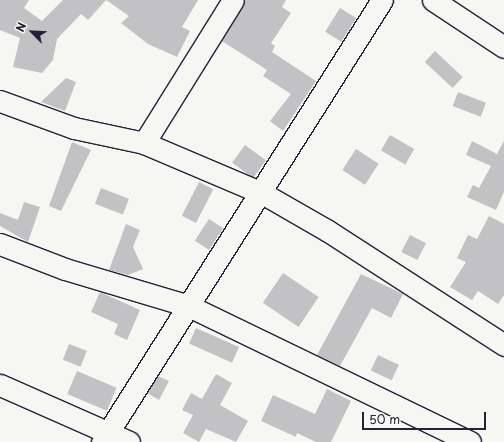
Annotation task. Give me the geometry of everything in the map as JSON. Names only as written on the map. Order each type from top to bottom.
[{"type":"street","points":[[144,143],[233,0]]},
{"type":"street","points":[[104,437],[262,193],[382,0]]},
{"type":"street","points":[[433,0],[504,47]]},
{"type":"street","points":[[0,101],[74,128],[144,143],[262,193],[328,231],[504,345]]},
{"type":"street","points":[[0,244],[65,270],[189,306],[470,442]]},
{"type":"street","points":[[0,385],[104,437],[128,442]]},
{"type":"building","points":[[0,0],[29,0],[24,8],[42,21],[63,0],[106,0],[88,20],[81,14],[57,39],[53,60],[42,73],[13,67],[20,38],[0,30]]},
{"type":"building","points":[[106,0],[198,0],[182,27],[190,31],[177,57],[148,44],[121,23],[129,16]]},
{"type":"building","points":[[246,0],[286,0],[282,7],[291,13],[271,43],[275,46],[272,52],[316,81],[283,131],[270,121],[291,94],[263,76],[267,70],[222,41]]},
{"type":"building","points":[[340,8],[356,18],[341,42],[325,32]]},
{"type":"building","points":[[435,51],[463,77],[453,88],[425,62]]},
{"type":"building","points":[[66,78],[76,82],[65,111],[41,102]]},
{"type":"building","points":[[458,92],[486,103],[481,117],[453,106]]},
{"type":"building","points":[[390,135],[414,149],[405,165],[381,151]]},
{"type":"building","points":[[472,141],[497,154],[504,141],[504,192],[496,210],[467,197],[473,185],[479,188],[491,166],[466,155]]},
{"type":"building","points":[[72,142],[91,150],[61,211],[49,206]]},
{"type":"building","points":[[245,145],[266,160],[253,178],[232,163]]},
{"type":"building","points":[[356,149],[379,164],[365,185],[342,170]]},
{"type":"building","points":[[199,182],[213,189],[196,223],[182,216]]},
{"type":"building","points":[[101,188],[129,199],[123,215],[95,204]]},
{"type":"building","points":[[24,202],[40,207],[28,242],[0,226],[0,213],[18,220]]},
{"type":"building","points":[[489,216],[504,224],[504,295],[498,304],[478,291],[472,300],[450,287],[466,262],[457,258],[468,235],[477,239]]},
{"type":"building","points":[[209,219],[223,228],[209,250],[195,241]]},
{"type":"building","points":[[126,224],[140,230],[133,247],[143,269],[128,275],[109,270]]},
{"type":"building","points":[[410,235],[426,243],[417,260],[401,252]]},
{"type":"building","points":[[283,273],[319,297],[299,327],[263,303]]},
{"type":"building","points":[[361,274],[403,294],[391,318],[372,308],[340,366],[317,355]]},
{"type":"building","points":[[100,292],[140,310],[127,340],[114,334],[118,324],[91,312]]},
{"type":"building","points":[[196,328],[239,347],[232,363],[189,344]]},
{"type":"building","points":[[69,344],[87,351],[81,367],[63,360]]},
{"type":"building","points":[[378,355],[399,365],[392,380],[371,370]]},
{"type":"building","points":[[77,371],[117,388],[107,411],[67,394]]},
{"type":"building","points":[[216,374],[232,383],[220,405],[248,421],[236,442],[206,429],[199,442],[183,433],[193,415],[182,410],[191,393],[202,399]]},
{"type":"building","points":[[158,376],[169,381],[159,400],[147,393]]},
{"type":"building","points":[[327,389],[351,401],[331,442],[316,442],[297,433],[296,437],[261,421],[273,395],[315,414]]}]
